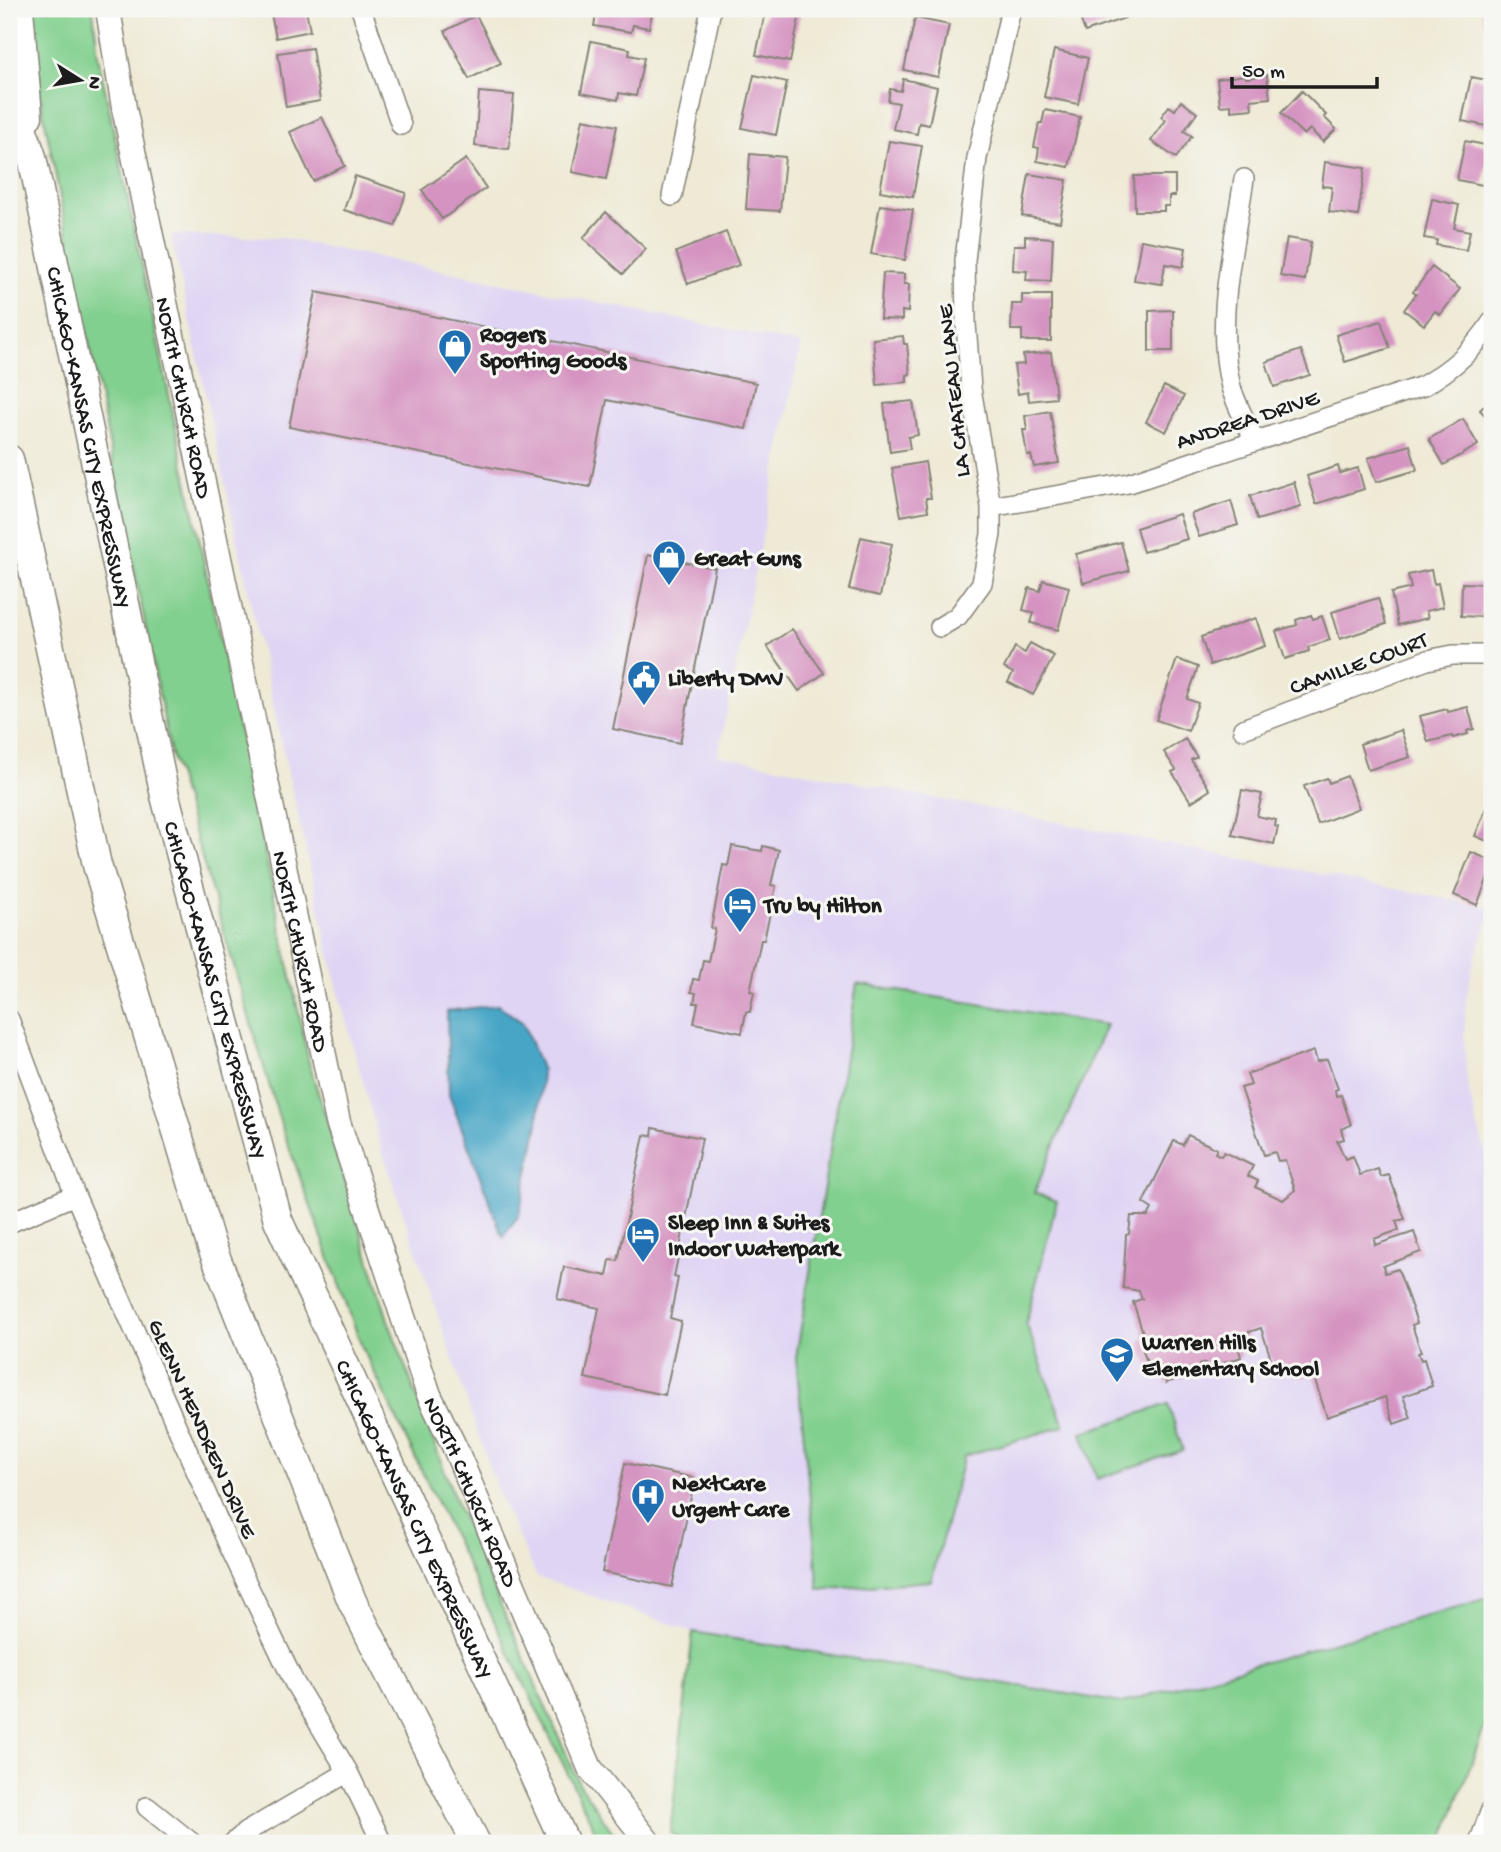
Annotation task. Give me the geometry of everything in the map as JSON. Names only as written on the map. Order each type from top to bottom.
[{"type":"highway","points":[[19,9],[32,157]]},
{"type":"highway","name":"CHICAGO-KANSAS CITY EXPRESSWAY","points":[[9,90],[32,157],[165,796],[278,1220],[565,1843]]},
{"type":"highway","points":[[9,459],[97,865],[211,1245],[352,1601],[476,1843]]},
{"type":"main road","name":"NORTH CHURCH ROAD","points":[[108,9],[127,121],[338,1122],[429,1395],[590,1768],[649,1843]]},
{"type":"street","points":[[361,9],[401,125]]},
{"type":"street","points":[[672,196],[711,9]]},
{"type":"street","name":"LA CHATEAU LANE","points":[[940,627],[958,616],[982,583],[990,534],[990,507],[971,388],[965,260],[976,158],[1011,9]]},
{"type":"street","points":[[1244,179],[1223,333],[1231,389],[1255,441]]},
{"type":"street","name":"ANDREA DRIVE","points":[[990,507],[1129,483],[1423,386],[1447,372],[1478,343],[1492,322]]},
{"type":"street","name":"CAMILLE COURT","points":[[1243,729],[1427,660],[1453,655],[1492,654]]},
{"type":"street","name":"GLENN HENDREN DRIVE","points":[[9,1019],[75,1195],[230,1548],[294,1682],[348,1772],[382,1843]]},
{"type":"street","points":[[9,1223],[75,1195]]},
{"type":"street","points":[[233,1843],[246,1832],[348,1772]]},
{"type":"street","points":[[147,1807],[192,1843]]},
{"type":"street","points":[[1479,1843],[1492,1807]]},
{"type":"shaded area","points":[[171,235],[283,238],[801,344],[718,755],[1492,908],[1473,964],[1466,1001],[1464,1039],[1467,1082],[1477,1125],[1492,1170],[1492,1597],[1122,1703],[693,1632],[537,1577],[500,1498],[382,1151],[340,999]]},
{"type":"green space","points":[[31,9],[93,9],[98,56],[309,1063],[388,1320],[460,1512],[579,1783],[620,1843],[601,1843],[362,1347],[282,1128],[171,754],[42,107]]},
{"type":"green space","points":[[857,984],[1106,1025],[1034,1193],[1057,1201],[1026,1323],[1064,1426],[964,1456],[931,1581],[819,1590],[796,1358]]},
{"type":"green space","points":[[1168,1404],[1183,1450],[1097,1479],[1082,1433]]},
{"type":"green space","points":[[1492,1597],[1492,1707],[1442,1843],[683,1843],[670,1832],[693,1632],[1122,1703]]},
{"type":"water","points":[[498,1005],[523,1023],[542,1071],[538,1124],[519,1215],[503,1237],[449,1095],[447,1011]]},
{"type":"building","points":[[270,9],[306,9],[310,31],[276,38]]},
{"type":"building","points":[[597,9],[653,9],[649,28],[633,25],[631,32],[594,26]]},
{"type":"building","points":[[766,9],[801,9],[790,62],[756,55]]},
{"type":"building","points":[[1077,9],[1122,9],[1125,18],[1085,32]]},
{"type":"building","points":[[1481,9],[1492,9],[1492,47],[1491,47]]},
{"type":"building","points":[[476,15],[501,63],[469,79],[445,31]]},
{"type":"building","points":[[915,18],[949,25],[938,77],[904,70]]},
{"type":"building","points":[[591,41],[630,49],[629,55],[644,58],[636,96],[619,93],[618,100],[581,93]]},
{"type":"building","points":[[312,48],[320,101],[286,107],[278,53]]},
{"type":"building","points":[[1054,50],[1088,58],[1078,104],[1044,97]]},
{"type":"building","points":[[754,75],[787,82],[776,135],[742,128]]},
{"type":"building","points":[[1246,75],[1246,78],[1267,75],[1270,98],[1251,100],[1252,109],[1231,111],[1231,105],[1220,106],[1217,79]]},
{"type":"building","points":[[1471,77],[1492,81],[1491,127],[1462,121]]},
{"type":"building","points":[[903,79],[937,87],[929,125],[919,123],[917,134],[893,129],[899,103],[888,101],[890,89],[901,91]]},
{"type":"building","points":[[1302,91],[1336,129],[1323,142],[1310,129],[1304,135],[1281,113]]},
{"type":"building","points":[[479,92],[514,95],[509,149],[475,146]]},
{"type":"building","points":[[1181,101],[1197,113],[1184,131],[1192,136],[1176,158],[1151,141],[1166,120],[1161,117],[1169,106],[1175,110]]},
{"type":"building","points":[[1045,110],[1080,117],[1069,167],[1037,161],[1039,148],[1034,147]]},
{"type":"building","points":[[322,117],[345,166],[313,181],[290,132]]},
{"type":"building","points":[[583,119],[617,126],[606,179],[572,172]]},
{"type":"building","points":[[889,141],[922,146],[913,197],[880,191]]},
{"type":"building","points":[[1465,141],[1490,146],[1483,185],[1457,180]]},
{"type":"building","points":[[750,154],[785,157],[780,211],[746,209]]},
{"type":"building","points":[[466,159],[486,188],[442,219],[422,190]]},
{"type":"building","points":[[1325,162],[1365,168],[1358,216],[1329,212],[1332,187],[1322,186]]},
{"type":"building","points":[[1029,174],[1067,180],[1060,222],[1022,216]]},
{"type":"building","points":[[355,176],[406,193],[395,226],[344,210]]},
{"type":"building","points":[[1134,176],[1175,176],[1175,196],[1169,196],[1169,206],[1164,206],[1164,211],[1135,211]]},
{"type":"building","points":[[1432,199],[1459,205],[1454,228],[1470,231],[1466,250],[1436,245],[1437,240],[1424,238]]},
{"type":"building","points":[[880,205],[913,210],[905,260],[871,254]]},
{"type":"building","points":[[606,212],[646,249],[623,274],[583,238]]},
{"type":"building","points":[[726,232],[739,265],[688,284],[676,252]]},
{"type":"building","points":[[1025,236],[1053,238],[1051,281],[1026,280],[1027,271],[1013,270],[1014,245],[1025,245]]},
{"type":"building","points":[[1287,238],[1311,242],[1305,280],[1280,276]]},
{"type":"building","points":[[1141,240],[1186,248],[1183,267],[1165,264],[1162,284],[1134,280]]},
{"type":"building","points":[[1432,267],[1460,289],[1440,315],[1435,311],[1424,325],[1404,310],[1416,294],[1413,292]]},
{"type":"building","points":[[883,273],[904,274],[904,284],[909,284],[908,312],[902,311],[902,320],[880,319]]},
{"type":"building","name":"Rogers Sporting Goods","points":[[316,292],[756,383],[746,429],[607,400],[590,487],[289,427]]},
{"type":"building","points":[[1022,295],[1051,295],[1051,341],[1022,341],[1022,330],[1011,330],[1012,304],[1022,304]]},
{"type":"building","points":[[1173,310],[1173,351],[1149,351],[1149,311]]},
{"type":"building","points":[[1381,321],[1390,348],[1345,362],[1336,335]]},
{"type":"building","points":[[903,336],[904,344],[907,344],[910,374],[907,375],[907,382],[877,385],[873,339]]},
{"type":"building","points":[[1301,350],[1310,375],[1274,387],[1266,362]]},
{"type":"building","points":[[1051,352],[1056,398],[1029,401],[1028,392],[1018,394],[1014,365],[1024,364],[1023,355]]},
{"type":"building","points":[[1164,386],[1184,396],[1166,432],[1146,422]]},
{"type":"building","points":[[1492,398],[1492,423],[1480,410]]},
{"type":"building","points":[[913,401],[918,435],[908,437],[910,449],[890,452],[884,404]]},
{"type":"building","points":[[1050,411],[1059,463],[1034,467],[1031,455],[1027,455],[1023,430],[1027,430],[1025,416]]},
{"type":"building","points":[[1463,419],[1478,445],[1444,465],[1429,439]]},
{"type":"building","points":[[1410,445],[1417,470],[1376,482],[1368,458]]},
{"type":"building","points":[[925,462],[931,498],[926,498],[928,511],[901,516],[892,468]]},
{"type":"building","points":[[1338,466],[1340,473],[1358,468],[1364,489],[1316,504],[1307,476]]},
{"type":"building","points":[[1294,482],[1301,507],[1257,520],[1250,496]]},
{"type":"building","points":[[1231,501],[1238,525],[1199,537],[1191,514]]},
{"type":"building","points":[[1179,514],[1187,539],[1143,552],[1136,528]]},
{"type":"building","points":[[861,537],[892,544],[880,596],[849,589]]},
{"type":"building","points":[[1121,542],[1129,571],[1083,583],[1076,554]]},
{"type":"building","points":[[648,555],[715,568],[680,743],[613,729]]},
{"type":"building","points":[[1431,570],[1434,584],[1438,583],[1443,607],[1426,611],[1428,618],[1398,625],[1391,593],[1411,588],[1408,575]]},
{"type":"building","points":[[1043,580],[1069,587],[1058,630],[1031,623],[1034,613],[1023,610],[1029,588],[1040,591]]},
{"type":"building","points":[[1462,583],[1492,584],[1492,612],[1481,611],[1481,617],[1461,616]]},
{"type":"building","points":[[1378,598],[1386,624],[1340,639],[1332,612]]},
{"type":"building","points":[[1311,615],[1313,619],[1322,616],[1330,640],[1308,647],[1309,651],[1285,659],[1276,631],[1297,625],[1296,620]]},
{"type":"building","points":[[1256,618],[1265,646],[1210,665],[1201,637]]},
{"type":"building","points":[[792,629],[824,673],[799,691],[767,646]]},
{"type":"building","points":[[1030,643],[1054,656],[1033,695],[1008,682],[1013,673],[1004,668],[1015,647],[1025,653]]},
{"type":"building","points":[[1177,659],[1198,667],[1187,699],[1198,703],[1188,731],[1156,720]]},
{"type":"building","points":[[1468,707],[1474,729],[1467,731],[1468,734],[1428,742],[1420,716]]},
{"type":"building","points":[[1401,730],[1410,757],[1368,770],[1360,744]]},
{"type":"building","points":[[1185,739],[1197,757],[1191,760],[1210,790],[1191,802],[1172,772],[1176,770],[1164,752]]},
{"type":"building","points":[[1347,776],[1359,808],[1318,824],[1304,786],[1327,778],[1329,783]]},
{"type":"building","points":[[1242,790],[1262,794],[1257,816],[1276,820],[1275,826],[1278,827],[1274,844],[1232,835]]},
{"type":"building","points":[[1492,794],[1492,843],[1475,836]]},
{"type":"building","name":"Tru by Hilton","points":[[732,846],[762,851],[763,846],[779,850],[771,885],[776,886],[750,991],[754,992],[750,1012],[746,1012],[742,1033],[694,1023],[698,1003],[694,1003],[696,993],[691,992],[693,979],[699,980],[703,960],[708,961],[715,929],[711,928],[723,865],[728,866]]},
{"type":"building","points":[[1471,852],[1492,861],[1477,905],[1454,895]]},
{"type":"building","name":"Warren Hills Elementary School","points":[[1314,1051],[1317,1062],[1327,1059],[1338,1089],[1335,1090],[1336,1096],[1341,1095],[1351,1125],[1341,1129],[1344,1139],[1337,1141],[1345,1159],[1353,1156],[1360,1175],[1378,1169],[1381,1177],[1389,1175],[1405,1219],[1396,1221],[1399,1230],[1374,1239],[1375,1245],[1414,1232],[1421,1252],[1383,1266],[1385,1273],[1398,1269],[1417,1323],[1412,1325],[1421,1352],[1418,1353],[1421,1360],[1424,1359],[1432,1386],[1403,1396],[1411,1418],[1394,1424],[1385,1397],[1327,1417],[1313,1374],[1300,1378],[1297,1367],[1276,1374],[1261,1328],[1246,1333],[1249,1342],[1238,1346],[1241,1357],[1207,1369],[1205,1363],[1199,1365],[1200,1371],[1166,1383],[1163,1372],[1151,1375],[1140,1341],[1145,1339],[1133,1302],[1142,1299],[1139,1291],[1123,1288],[1126,1235],[1129,1234],[1131,1216],[1148,1216],[1152,1209],[1143,1203],[1174,1141],[1183,1145],[1188,1135],[1217,1149],[1215,1153],[1221,1156],[1224,1152],[1253,1166],[1248,1176],[1258,1181],[1255,1187],[1283,1200],[1295,1190],[1285,1160],[1278,1161],[1275,1152],[1264,1155],[1241,1088],[1251,1085],[1247,1074]]},
{"type":"building","name":"Sleep Inn & Suites Indoor Waterpark","points":[[653,1128],[702,1138],[674,1277],[678,1278],[670,1318],[681,1321],[665,1395],[585,1378],[599,1308],[557,1299],[564,1267],[607,1276],[610,1260],[618,1261],[644,1135],[652,1136]]},
{"type":"building","name":"NextCare Urgent Care","points":[[625,1463],[695,1478],[672,1587],[602,1572]]},
{"type":"place","name":"Rogers Sporting Goods","points":[[455,376]]},
{"type":"place","name":"Great Guns","points":[[669,587]]},
{"type":"place","name":"Liberty DMV","points":[[644,707]]},
{"type":"place","name":"Tru by Hilton","points":[[740,934]]},
{"type":"place","name":"Sleep Inn & Suites Indoor Waterpark","points":[[643,1264]]},
{"type":"place","name":"Warren Hills Elementary School","points":[[1117,1384]]},
{"type":"place","name":"NextCare Urgent Care","points":[[648,1525]]}]
